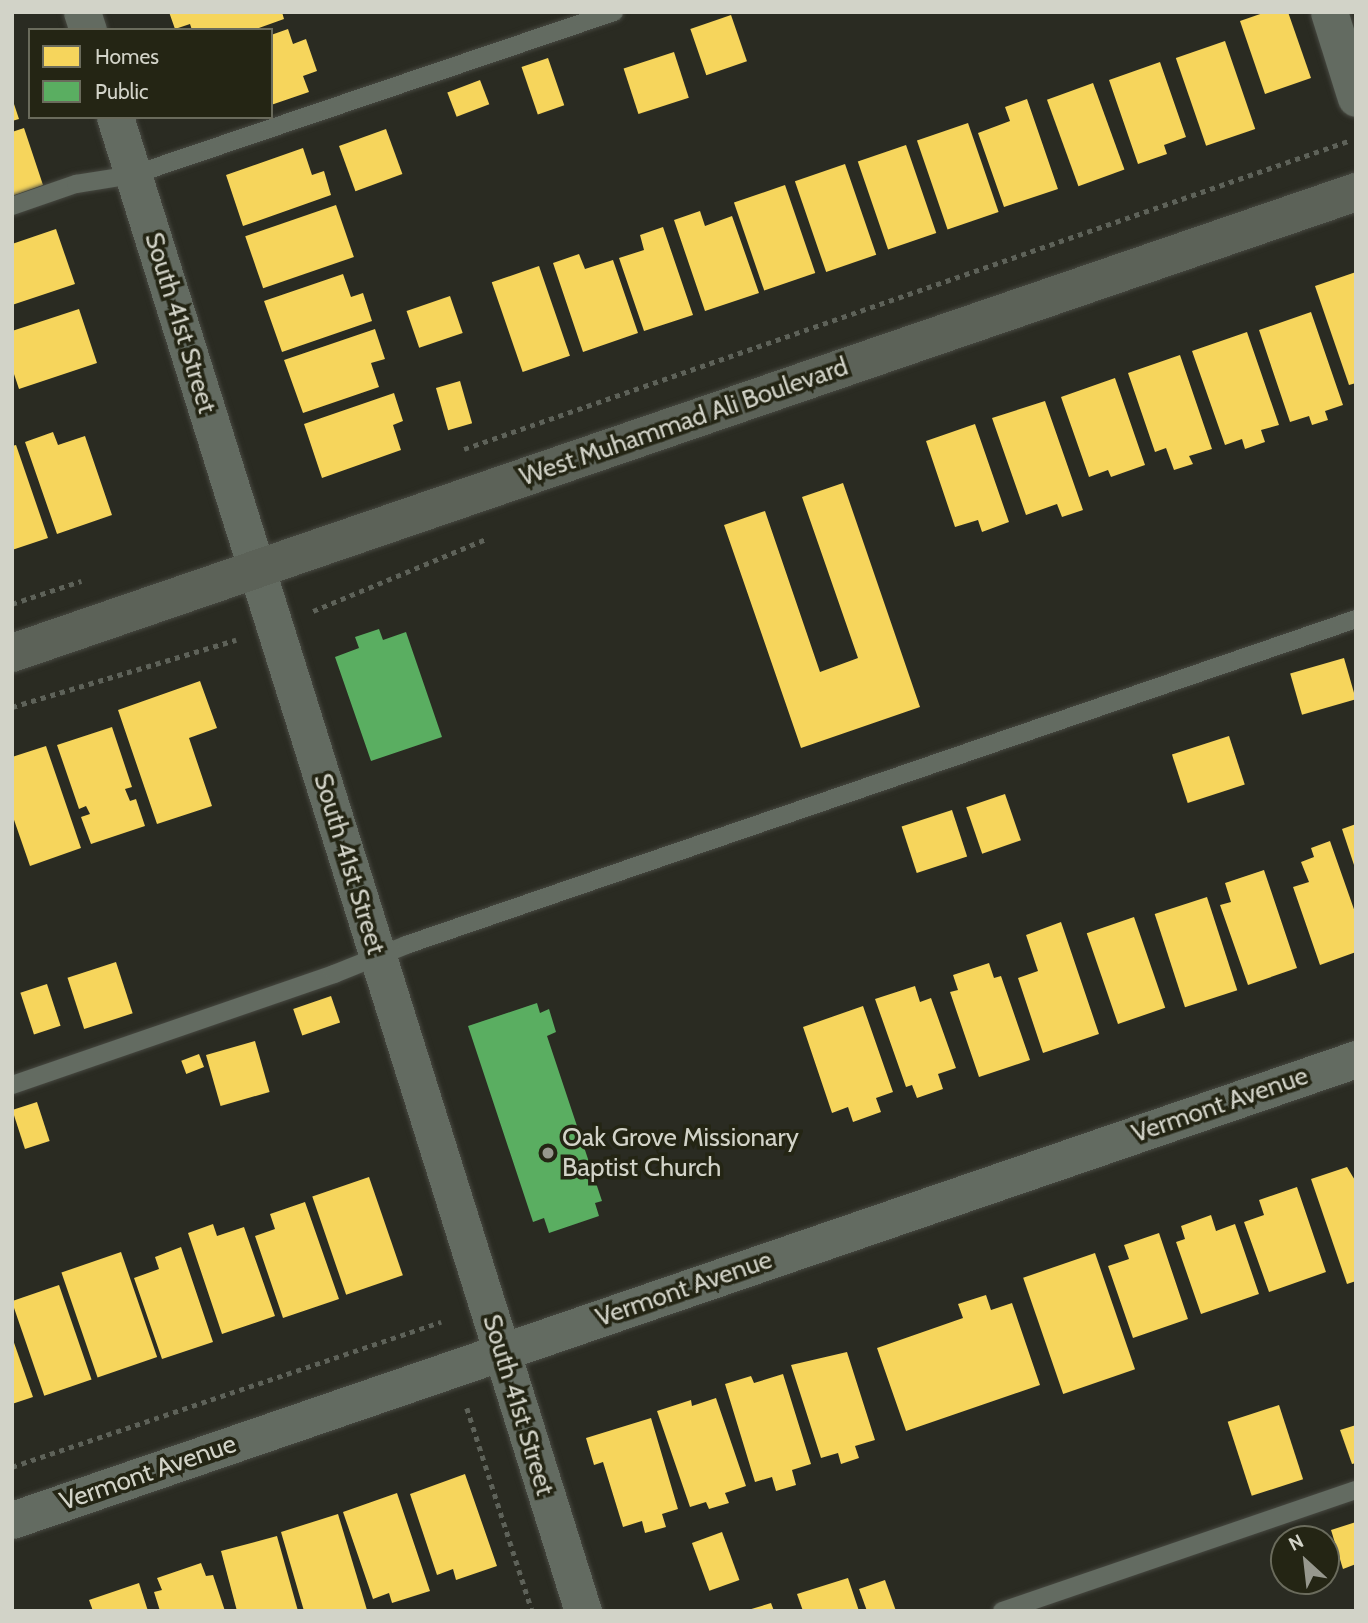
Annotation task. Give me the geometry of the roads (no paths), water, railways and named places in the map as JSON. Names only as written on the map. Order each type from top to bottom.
[{"type":"street","points":[[1329,12],[1356,98]]},
{"type":"street","name":"South 41st Street","points":[[116,119],[583,1611]]},
{"type":"street","name":"West Muhammad Ali Boulevard","points":[[12,653],[1356,192]]},
{"type":"street","name":"Vermont Avenue","points":[[12,1520],[1356,1059]]},
{"type":"lane","points":[[12,206],[76,184],[133,175],[614,12]]},
{"type":"lane","points":[[12,1085],[334,974],[377,955],[1356,619]]},
{"type":"lane","points":[[1002,1611],[1356,1490]]},
{"type":"place","name":"Oak Grove Missionary Baptist Church","points":[[548,1153]]}]
